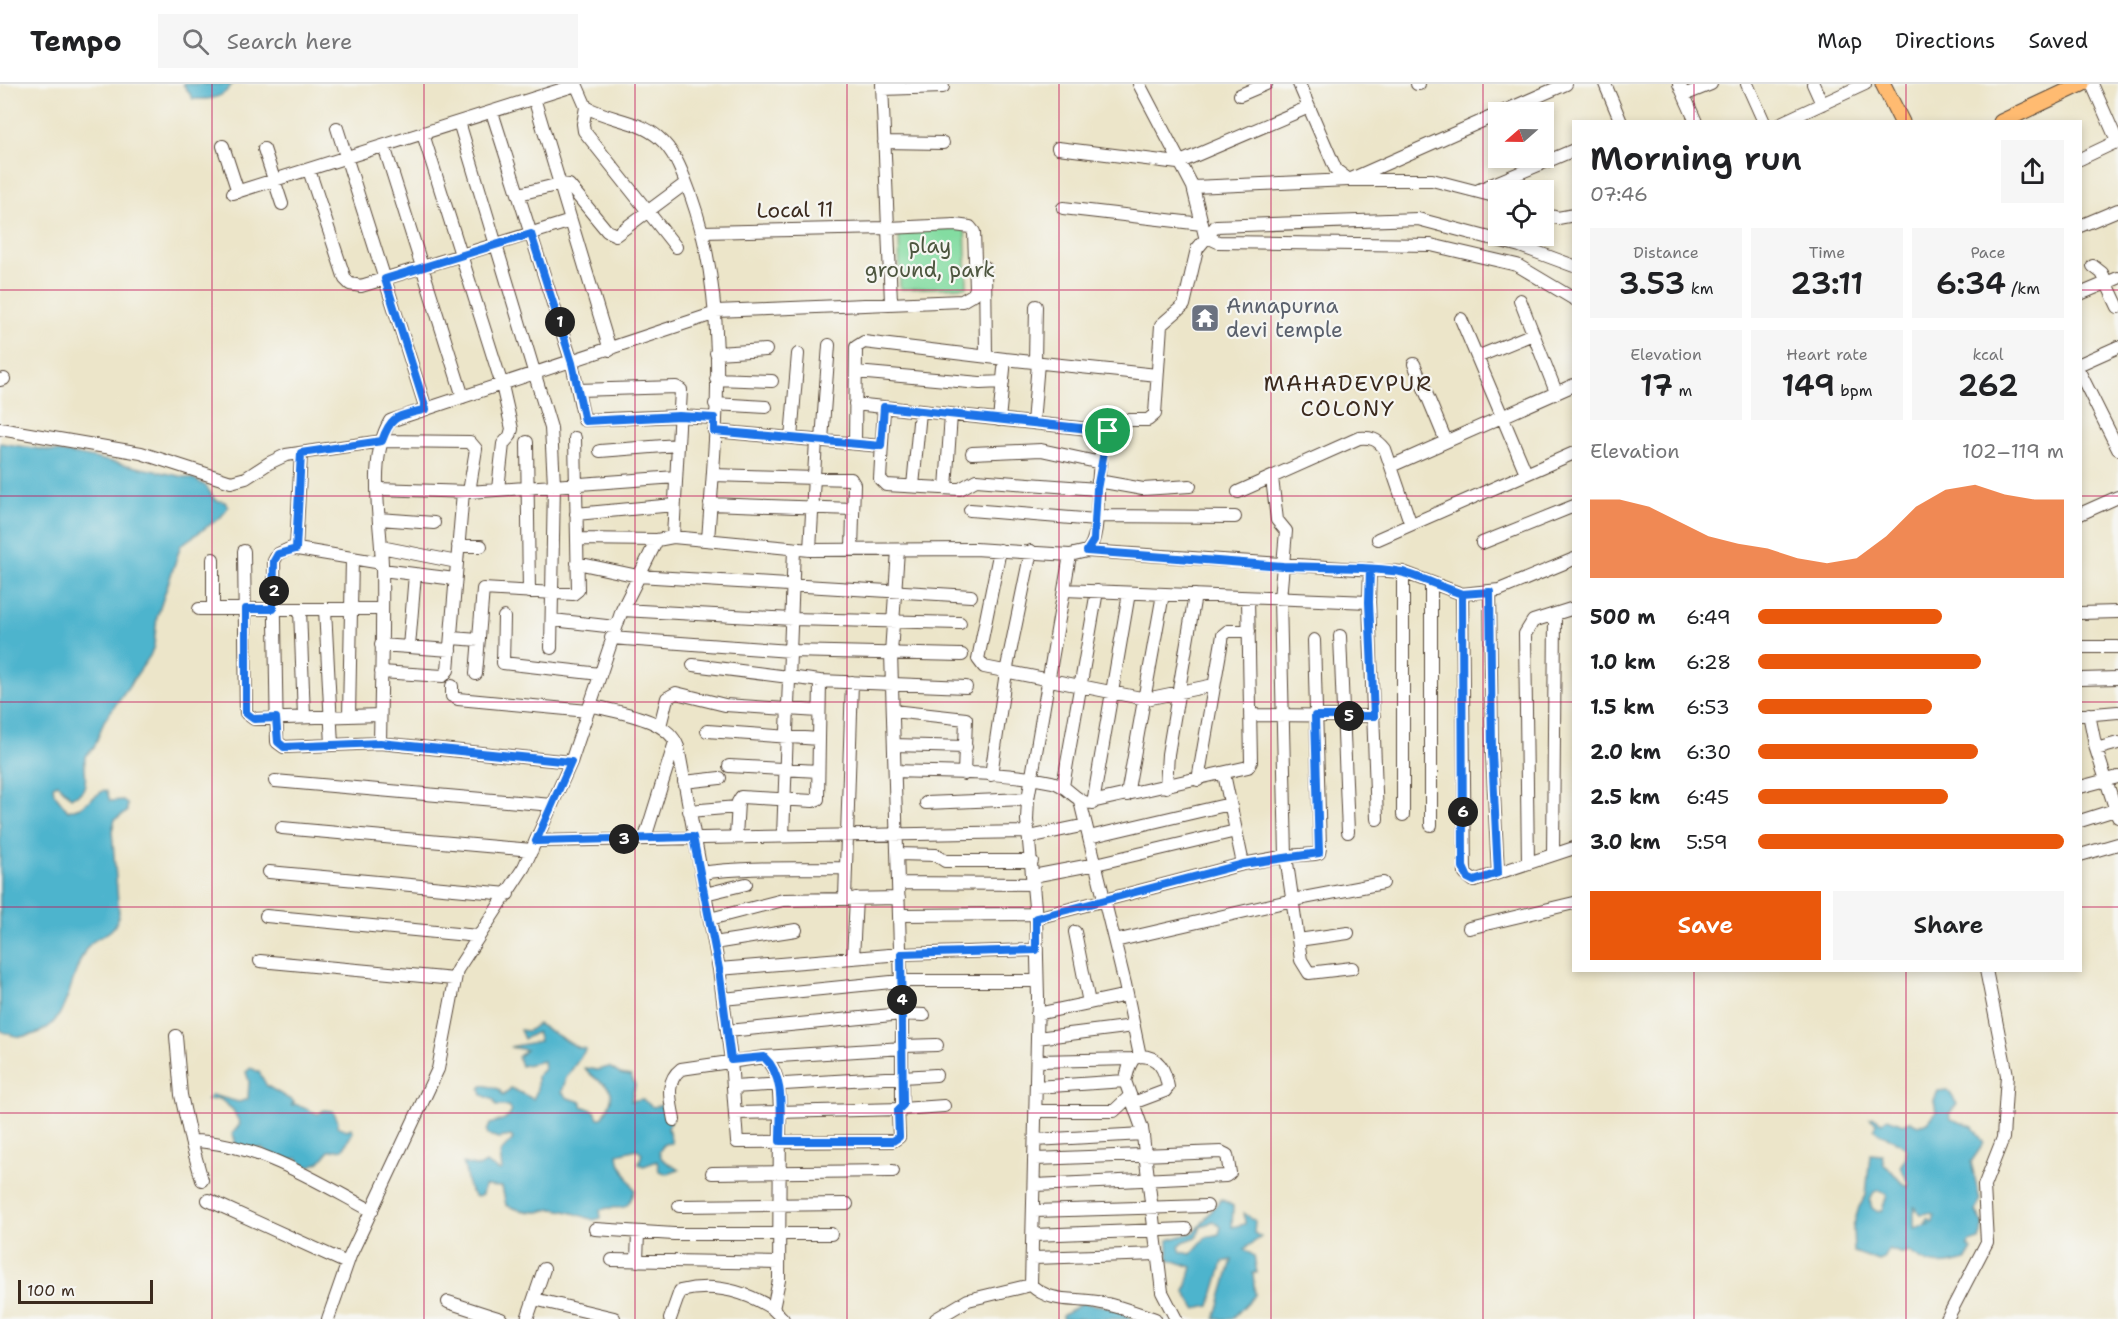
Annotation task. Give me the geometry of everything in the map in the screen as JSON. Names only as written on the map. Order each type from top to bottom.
[{"type":"main road","points":[[1883,84],[1901,120]]},
{"type":"main road","points":[[2005,120],[2082,84]]},
{"type":"street","points":[[1087,551],[1094,540],[1097,485],[1108,431],[1117,420],[1152,418],[1156,408],[1161,325],[1184,305],[1197,249],[1204,230],[1193,187],[1178,163],[1139,84]]},
{"type":"street","points":[[1240,95],[1266,84]]},
{"type":"street","points":[[1299,84],[1336,170],[1349,180]]},
{"type":"street","points":[[1525,102],[1566,84]]},
{"type":"street","points":[[1605,84],[1620,120]]},
{"type":"street","points":[[1695,120],[1682,90],[1711,84]]},
{"type":"street","points":[[1747,84],[1763,120]]},
{"type":"street","points":[[1813,84],[1822,104]]},
{"type":"street","points":[[1787,120],[1865,84]]},
{"type":"street","points":[[2082,158],[2118,141],[2092,84]]},
{"type":"street","points":[[223,146],[235,192],[576,85],[586,107],[584,131],[676,247]]},
{"type":"street","points":[[380,743],[382,567],[377,489],[382,441],[388,425],[394,418],[572,363],[716,312],[891,302],[882,86],[943,87]]},
{"type":"street","points":[[534,98],[610,350]]},
{"type":"street","points":[[586,107],[647,128],[659,137],[677,161],[702,232],[716,312],[713,475],[708,540]]},
{"type":"street","points":[[1058,148],[1178,163],[1309,107]]},
{"type":"street","points":[[492,112],[572,363],[585,421],[679,416],[714,418]]},
{"type":"street","points":[[1349,180],[1488,118]]},
{"type":"street","points":[[459,122],[551,428],[554,484],[552,648]]},
{"type":"street","points":[[337,128],[426,409]]},
{"type":"street","points":[[423,134],[502,385],[512,429],[510,436],[502,444],[498,489]]},
{"type":"street","points":[[885,142],[943,143]]},
{"type":"street","points":[[384,146],[463,397]]},
{"type":"street","points":[[264,149],[282,204]]},
{"type":"street","points":[[1479,190],[1572,151]]},
{"type":"street","points":[[309,170],[345,279],[350,284],[361,286],[571,221]]},
{"type":"street","points":[[1193,187],[1349,180],[1432,180],[1488,193]]},
{"type":"street","points":[[519,194],[560,184],[568,185],[607,231],[616,236],[686,183]]},
{"type":"street","points":[[1063,208],[1204,230],[1216,226],[1418,219],[1520,246],[1572,265]]},
{"type":"street","points":[[2082,225],[2118,210]]},
{"type":"street","points":[[1554,217],[1572,215]]},
{"type":"street","name":"Local 11","points":[[702,232],[955,225],[970,227],[974,232],[976,288],[974,294],[962,300],[891,302]]},
{"type":"street","points":[[1204,230],[1218,242],[1431,244],[1517,265],[1572,298]]},
{"type":"street","points":[[2093,266],[2112,280],[2118,307]]},
{"type":"street","points":[[985,267],[986,356]]},
{"type":"street","points":[[2082,293],[2112,280]]},
{"type":"street","points":[[1520,300],[1556,392]]},
{"type":"street","points":[[1033,423],[1037,362],[1036,306]]},
{"type":"street","points":[[1461,319],[1526,473]]},
{"type":"street","points":[[1477,357],[1533,334]]},
{"type":"street","points":[[855,443],[856,347],[864,342],[1157,375]]},
{"type":"street","points":[[810,550],[814,478],[829,345]]},
{"type":"street","points":[[2082,363],[2118,347]]},
{"type":"street","points":[[716,353],[766,350]]},
{"type":"street","points":[[791,438],[798,354]]},
{"type":"street","points":[[999,420],[1005,359]]},
{"type":"street","points":[[1414,364],[1446,441]]},
{"type":"street","points":[[856,372],[980,383],[1003,382]]},
{"type":"street","points":[[2082,377],[2118,449]]},
{"type":"street","points":[[716,380],[772,381]]},
{"type":"street","points":[[1391,466],[1572,386]]},
{"type":"street","points":[[578,390],[676,387],[682,393],[673,537]]},
{"type":"street","points":[[715,404],[766,407]]},
{"type":"street","points":[[855,404],[1108,431]]},
{"type":"street","points":[[884,407],[880,479],[882,483],[946,488],[963,488],[975,480],[1143,489],[1190,486]]},
{"type":"street","points":[[913,486],[920,412]]},
{"type":"street","points":[[946,488],[951,415]]},
{"type":"street","points":[[0,429],[141,453],[231,482],[246,478],[275,459],[301,453],[382,441],[473,444],[476,449],[466,492],[458,546],[448,670],[443,676],[381,672]]},
{"type":"street","points":[[714,431],[881,446]]},
{"type":"street","points":[[476,674],[483,589],[576,593],[575,438]]},
{"type":"street","points":[[1238,492],[1359,438],[1378,441],[1391,466],[1410,522]]},
{"type":"street","points":[[527,441],[529,592]]},
{"type":"street","points":[[600,451],[677,445]]},
{"type":"street","points":[[972,453],[1041,450],[1101,463]]},
{"type":"street","points":[[296,549],[301,453]]},
{"type":"street","points":[[1378,539],[1410,522],[1572,454]]},
{"type":"street","points":[[713,475],[852,480],[852,549]]},
{"type":"street","points":[[377,489],[466,492],[676,477]]},
{"type":"street","points":[[1272,478],[1276,520],[1286,531],[1280,599],[1281,715],[1286,856],[1301,960],[1309,974],[1352,968]]},
{"type":"street","points":[[2082,513],[2118,497]]},
{"type":"street","points":[[710,504],[853,509]]},
{"type":"street","points":[[576,514],[674,505]]},
{"type":"street","points":[[1482,543],[1572,507]]},
{"type":"street","points":[[970,510],[1096,518],[1235,517]]},
{"type":"street","points":[[379,519],[434,523]]},
{"type":"street","points":[[577,538],[657,540],[673,537],[810,550],[1000,550],[1070,555],[1087,551],[1283,566],[1403,572],[1462,594],[1490,592],[1572,560]]},
{"type":"street","points":[[328,1319],[347,1263],[438,1069],[454,979],[462,960],[508,894],[534,846],[571,762],[613,632],[657,540]]},
{"type":"street","points":[[458,546],[481,546]]},
{"type":"street","points":[[381,547],[457,562]]},
{"type":"street","points":[[455,579],[415,574],[352,558],[296,549],[278,554],[274,561],[273,609],[278,742],[281,746],[380,743],[571,762]]},
{"type":"street","points":[[783,836],[794,549]]},
{"type":"street","points":[[452,686],[452,696],[458,699],[589,708],[660,726],[675,740],[719,969],[734,1087],[737,1142],[893,1141],[899,1137],[903,1077],[891,653],[898,550]]},
{"type":"street","points":[[1000,550],[978,658],[984,667],[1146,699],[1214,685]]},
{"type":"street","points":[[244,551],[246,713],[254,719],[380,715]]},
{"type":"street","points":[[991,775],[1006,672],[1031,551]]},
{"type":"street","points":[[1031,1285],[1035,1185],[1037,981],[1036,916],[1028,834],[1028,799],[1070,555]]},
{"type":"street","points":[[349,716],[349,609],[352,558]]},
{"type":"street","points":[[213,559],[213,609]]},
{"type":"street","points":[[577,563],[638,576],[971,596]]},
{"type":"street","points":[[1370,569],[1369,602],[1377,819]]},
{"type":"street","points":[[1403,572],[1403,815]]},
{"type":"street","points":[[409,647],[415,574]]},
{"type":"street","points":[[1431,584],[1431,825]]},
{"type":"street","points":[[1064,590],[1369,602]]},
{"type":"street","points":[[1063,786],[1097,591]]},
{"type":"street","points":[[1490,592],[1492,753],[1498,873]]},
{"type":"street","points":[[1093,803],[1129,593]]},
{"type":"street","points":[[1127,795],[1163,594]]},
{"type":"street","points":[[1462,594],[1463,867],[1468,878],[1474,881],[1572,849]]},
{"type":"street","points":[[1166,787],[1168,754],[1195,595]]},
{"type":"street","points":[[895,771],[1031,778],[1063,786],[1080,801],[1093,803],[1248,767],[1251,762],[1248,597]]},
{"type":"street","points":[[199,609],[382,609]]},
{"type":"street","points":[[300,609],[304,717]]},
{"type":"street","points":[[324,609],[332,745]]},
{"type":"street","points":[[1528,863],[1525,634],[1533,621],[1572,609]]},
{"type":"street","points":[[622,610],[792,619],[960,623]]},
{"type":"street","points":[[2082,613],[2118,612]]},
{"type":"street","points":[[1553,855],[1554,614]]},
{"type":"street","points":[[504,617],[503,663],[600,674]]},
{"type":"street","points":[[553,620],[613,632],[790,651],[963,655]]},
{"type":"street","points":[[1198,780],[1225,632],[1249,631]]},
{"type":"street","points":[[1340,636],[1348,832]]},
{"type":"street","points":[[381,645],[409,647],[479,640]]},
{"type":"street","points":[[900,915],[1036,916],[1243,864],[1319,853],[1314,640]]},
{"type":"street","points":[[2082,647],[2118,647]]},
{"type":"street","points":[[693,665],[820,681],[892,682],[966,687]]},
{"type":"street","points":[[2082,679],[2118,678]]},
{"type":"street","points":[[736,837],[738,800],[743,797],[783,801],[817,800],[820,681]]},
{"type":"street","points":[[852,682],[846,868],[853,958]]},
{"type":"street","points":[[660,726],[668,698],[676,693],[725,705],[819,711]]},
{"type":"street","points":[[893,711],[966,719],[964,774]]},
{"type":"street","points":[[2082,821],[2117,812],[2112,779],[2096,749],[2085,715],[2118,712]]},
{"type":"street","points":[[1250,715],[1374,716]]},
{"type":"street","points":[[706,731],[819,740]]},
{"type":"street","points":[[645,838],[675,740]]},
{"type":"street","points":[[2096,749],[2118,743]]},
{"type":"street","points":[[894,745],[966,747]]},
{"type":"street","points":[[729,766],[818,771]]},
{"type":"street","points":[[1224,774],[1243,864]]},
{"type":"street","points":[[684,782],[720,778]]},
{"type":"street","points":[[2082,786],[2112,779]]},
{"type":"street","points":[[275,781],[552,805]]},
{"type":"street","points":[[926,803],[1028,799]]},
{"type":"street","points":[[1080,801],[1134,1026],[1137,1058],[1125,1081],[1143,1134],[1162,1292],[1176,1319]]},
{"type":"street","points":[[282,828],[534,846],[645,838],[897,832],[1028,834],[1088,831],[1230,804]]},
{"type":"street","points":[[689,811],[737,807]]},
{"type":"street","points":[[898,883],[1033,880],[1236,831]]},
{"type":"street","points":[[2082,854],[2118,844]]},
{"type":"street","points":[[898,854],[936,855],[945,861],[1032,861]]},
{"type":"street","points":[[701,873],[741,867],[769,870],[846,868]]},
{"type":"street","points":[[269,872],[508,894]]},
{"type":"street","points":[[1115,941],[1293,900],[1383,883]]},
{"type":"street","points":[[705,894],[746,884]]},
{"type":"street","points":[[710,919],[783,900],[899,898]]},
{"type":"street","points":[[1469,928],[1572,903]]},
{"type":"street","points":[[266,916],[478,936]]},
{"type":"street","points":[[714,943],[796,930]]},
{"type":"street","points":[[1075,932],[1089,1003]]},
{"type":"street","points":[[1298,940],[1348,933]]},
{"type":"street","points":[[719,969],[901,954],[1036,950]]},
{"type":"street","points":[[260,961],[454,979]]},
{"type":"street","points":[[1947,1319],[1987,1242],[1984,1186],[2003,1138],[2007,1075],[1986,972]]},
{"type":"street","points":[[723,999],[901,981],[1037,981]]},
{"type":"street","points":[[1037,1014],[1127,994]]},
{"type":"street","points":[[728,1031],[902,1014],[924,1015]]},
{"type":"street","points":[[1037,1038],[1134,1026]]},
{"type":"street","points":[[176,1036],[181,1095],[202,1180]]},
{"type":"street","points":[[674,1120],[669,1088],[676,1072],[681,1069],[731,1060],[937,1045]]},
{"type":"street","points":[[764,1057],[775,1072],[780,1111],[779,1280],[772,1309]]},
{"type":"street","points":[[1036,1061],[1152,1058],[1158,1062],[1168,1087],[1165,1091],[1132,1100],[1114,1112],[1036,1111]]},
{"type":"street","points":[[734,1087],[936,1075]]},
{"type":"street","points":[[1036,1087],[1125,1081]]},
{"type":"street","points":[[735,1113],[900,1110],[944,1106]]},
{"type":"street","points":[[1035,1140],[1143,1134]]},
{"type":"street","points":[[191,1141],[229,1145],[292,1168],[372,1211]]},
{"type":"street","points":[[1035,1159],[1221,1152],[1227,1155],[1230,1173],[1226,1176],[1149,1181],[1035,1185]]},
{"type":"street","points":[[712,1173],[893,1172]]},
{"type":"street","points":[[208,1200],[347,1263]]},
{"type":"street","points":[[680,1206],[779,1203],[847,1204]]},
{"type":"street","points":[[1034,1211],[1207,1206]]},
{"type":"street","points":[[1034,1235],[1186,1229]]},
{"type":"street","points":[[595,1230],[831,1234]]},
{"type":"street","points":[[637,1261],[638,1232]]},
{"type":"street","points":[[1033,1258],[1158,1254]]},
{"type":"street","points":[[612,1260],[779,1263]]},
{"type":"street","points":[[527,1319],[544,1269]]},
{"type":"street","points":[[936,1319],[968,1300],[1031,1285]]},
{"type":"street","points":[[1031,1285],[1050,1298],[1098,1302],[1155,1319]]},
{"type":"street","points":[[669,1319],[680,1292],[688,1289],[735,1291],[754,1298],[783,1319]]},
{"type":"street","points":[[534,1299],[614,1318]]},
{"type":"street","points":[[448,1302],[492,1318]]},
{"type":"green space","name":"play ground, park","points":[[965,225],[967,287],[900,289],[899,229]]},
{"type":"water","points":[[183,84],[232,84],[220,96],[210,99],[193,99]]},
{"type":"water","points":[[0,443],[79,455],[194,479],[206,486],[215,500],[225,502],[228,507],[221,517],[181,545],[157,617],[154,646],[150,656],[104,721],[94,748],[85,756],[85,786],[82,791],[71,797],[58,784],[53,786],[54,793],[68,811],[80,807],[104,790],[107,791],[110,801],[123,800],[127,803],[127,812],[115,819],[112,831],[119,913],[117,922],[110,932],[91,943],[86,949],[67,999],[54,1022],[44,1030],[23,1036],[11,1035],[0,1030]]},
{"type":"water","points":[[538,1024],[577,1047],[586,1049],[566,1078],[562,1092],[568,1098],[582,1102],[582,1106],[595,1111],[598,1118],[602,1118],[609,1106],[611,1091],[585,1068],[597,1070],[609,1067],[620,1074],[631,1076],[635,1085],[631,1101],[642,1099],[653,1107],[661,1105],[671,1121],[668,1128],[672,1143],[664,1144],[659,1152],[662,1159],[679,1170],[668,1174],[659,1171],[657,1161],[644,1166],[639,1164],[642,1153],[637,1149],[618,1154],[619,1162],[635,1190],[625,1207],[600,1210],[601,1218],[594,1220],[550,1209],[539,1212],[518,1209],[506,1205],[502,1187],[484,1186],[482,1195],[477,1197],[470,1191],[463,1163],[479,1167],[486,1163],[499,1171],[502,1170],[500,1153],[513,1139],[511,1136],[499,1138],[488,1135],[490,1124],[506,1118],[512,1111],[508,1106],[496,1106],[494,1100],[482,1095],[480,1089],[483,1085],[499,1089],[503,1096],[511,1088],[533,1099],[537,1091],[537,1076],[544,1069],[543,1061],[521,1066],[518,1057],[526,1050],[510,1047],[540,1041],[537,1032],[524,1039],[520,1030],[528,1031]]},
{"type":"water","points":[[251,1068],[259,1072],[267,1086],[294,1102],[291,1106],[295,1104],[318,1114],[324,1110],[333,1111],[338,1121],[337,1126],[347,1130],[351,1128],[353,1132],[343,1149],[329,1151],[320,1162],[308,1167],[296,1158],[283,1164],[261,1148],[247,1151],[234,1144],[235,1139],[232,1134],[240,1124],[233,1110],[220,1099],[207,1100],[212,1095],[239,1102],[248,1099],[249,1081],[246,1072]]},
{"type":"water","points":[[1948,1090],[1957,1104],[1949,1114],[1951,1119],[1973,1127],[1984,1143],[1971,1162],[1980,1200],[1976,1212],[1984,1225],[1979,1240],[1969,1243],[1968,1246],[1972,1250],[1966,1260],[1950,1264],[1929,1263],[1910,1252],[1903,1254],[1889,1249],[1884,1259],[1879,1261],[1854,1252],[1853,1227],[1859,1207],[1866,1196],[1870,1154],[1882,1155],[1884,1165],[1904,1185],[1908,1187],[1909,1183],[1900,1167],[1905,1159],[1905,1148],[1874,1129],[1876,1123],[1870,1118],[1874,1117],[1882,1122],[1888,1118],[1903,1124],[1910,1121],[1918,1125],[1928,1122],[1936,1112],[1934,1100],[1938,1091]],"holes":[[[1879,1190],[1887,1195],[1882,1210],[1878,1212],[1872,1208],[1870,1201],[1874,1192]],[[1914,1207],[1921,1214],[1934,1215],[1933,1222],[1927,1218],[1925,1223],[1929,1224],[1914,1228]]]},
{"type":"water","points":[[1221,1199],[1233,1206],[1232,1227],[1245,1224],[1244,1213],[1255,1221],[1254,1233],[1261,1237],[1244,1249],[1254,1256],[1257,1273],[1253,1273],[1255,1295],[1232,1319],[1215,1319],[1232,1260],[1223,1262],[1210,1306],[1195,1309],[1185,1292],[1192,1267],[1168,1259],[1168,1240],[1195,1232]],"holes":[[[1213,1221],[1221,1227],[1219,1234],[1206,1237],[1191,1254],[1181,1252],[1179,1247],[1183,1242],[1197,1237],[1201,1227]]]},
{"type":"water","points":[[1082,1303],[1111,1307],[1134,1319],[1062,1319],[1062,1316]]},
{"type":"place","name":"Annapurna devi temple","points":[[1205,318]]},
{"type":"district","name":"MAHADEVPUR COLONY","points":[[1348,396]]},
{"type":"route","points":[[1108,431],[884,407],[881,446],[714,431],[714,418],[679,416],[585,421],[572,363],[531,234],[385,279],[426,409],[394,418],[390,421],[382,441],[301,453],[296,549],[284,550],[274,561],[273,609],[246,609],[246,713],[254,719],[276,718],[278,742],[284,747],[380,743],[571,762],[536,841],[693,837],[719,969],[731,1060],[764,1057],[771,1064],[778,1085],[780,1141],[897,1140],[899,1137],[898,1110],[902,1109],[903,1105],[901,954],[1036,950],[1036,918],[1243,864],[1319,853],[1315,716],[1374,716],[1369,602],[1370,569],[1403,572],[1462,594],[1490,592],[1492,753],[1498,873],[1474,881],[1468,878],[1463,867],[1462,594],[1431,584],[1403,572],[1362,568],[1283,566],[1087,551],[1094,540],[1097,489],[1108,431]]}]
